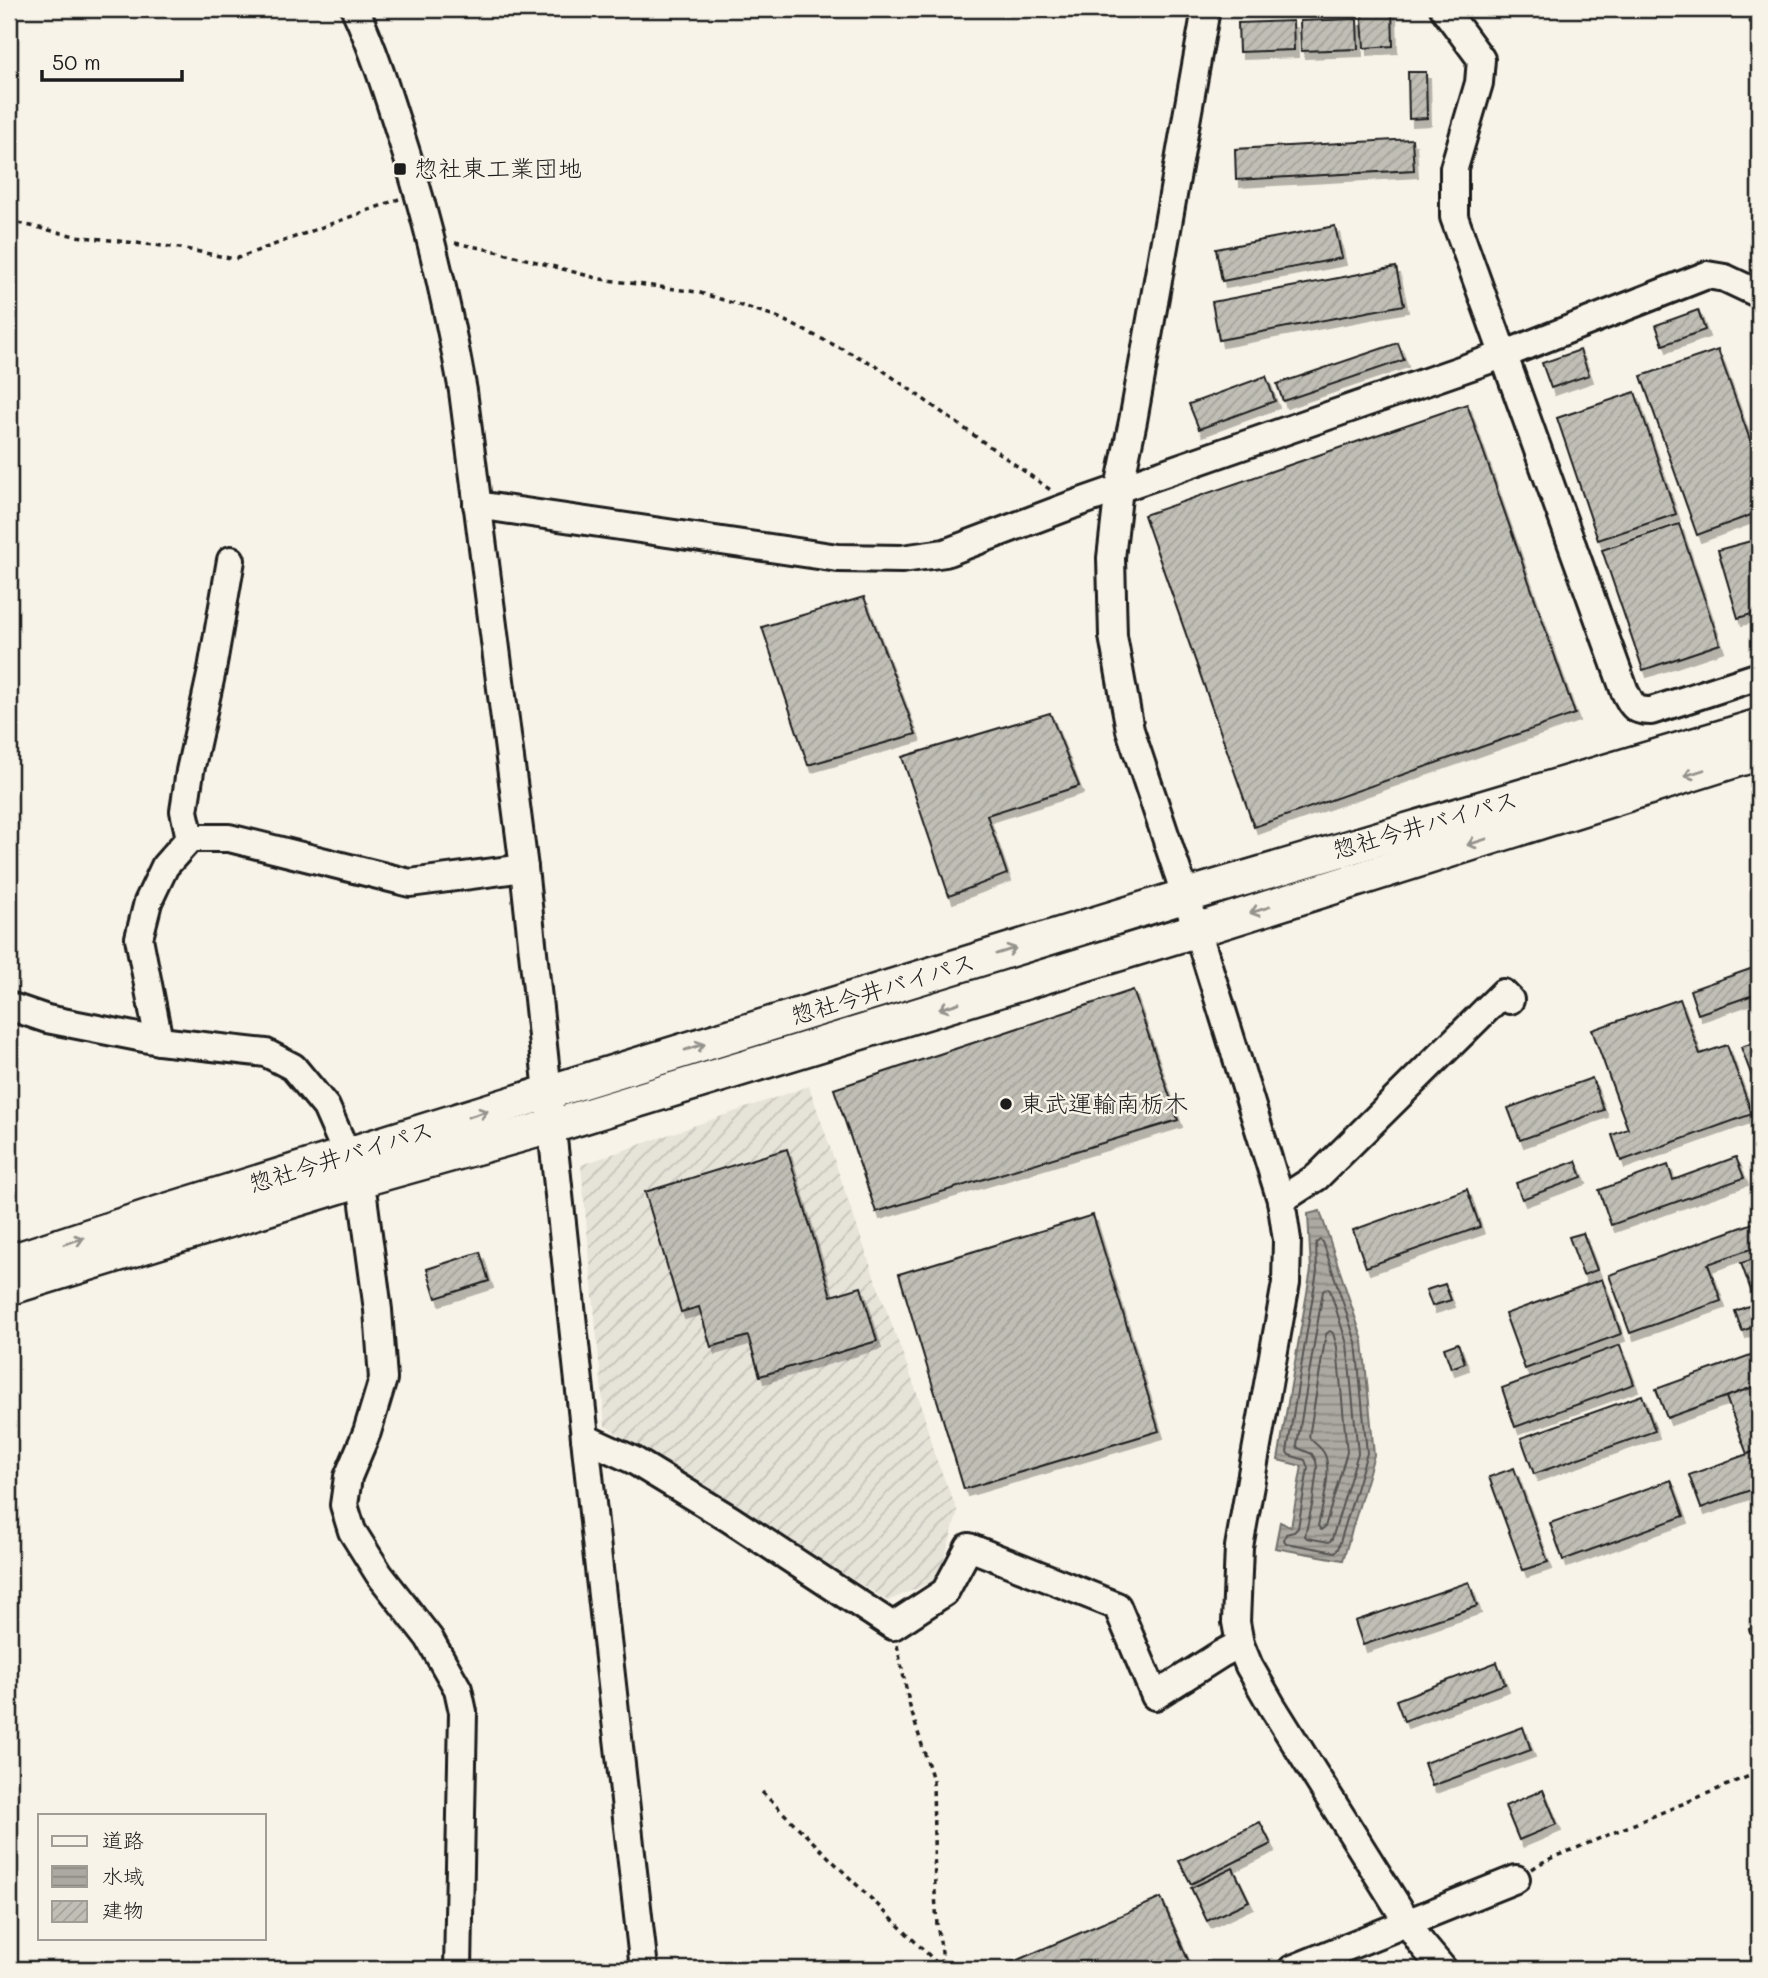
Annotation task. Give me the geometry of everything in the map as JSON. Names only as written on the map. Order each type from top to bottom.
[{"type":"main road","name":"惣社今井バイパス","points":[[9,1262],[1185,896],[1759,726]]},
{"type":"main road","name":"惣社今井バイパス","points":[[9,1288],[360,1180],[553,1126],[1197,930],[1759,753]]},
{"type":"street","points":[[355,9],[386,89],[419,192],[450,316],[463,391],[524,868],[644,1969]]},
{"type":"street","points":[[1206,9],[1119,488],[1111,558],[1113,636],[1130,730],[1197,930],[1281,1200],[1287,1240],[1286,1283],[1239,1547],[1236,1622],[1240,1644],[1272,1706],[1421,1943],[1443,1969]]},
{"type":"street","points":[[1444,9],[1481,59],[1479,83],[1454,168],[1454,217],[1625,692],[1632,706],[1640,711],[1651,711],[1759,676]]},
{"type":"street","points":[[477,505],[838,558],[902,559],[945,553],[1119,488],[1503,355],[1707,275],[1725,278],[1759,294]]},
{"type":"street","points":[[190,838],[184,810],[212,674],[231,560]]},
{"type":"street","points":[[159,1041],[139,938],[148,902],[165,866],[190,838],[229,838],[410,883],[524,868]]},
{"type":"street","points":[[1281,1200],[1317,1177],[1503,993],[1510,1000]]},
{"type":"street","points":[[9,1006],[47,1020],[159,1041],[266,1053],[293,1067],[326,1107],[341,1141]]},
{"type":"street","points":[[363,1197],[378,1310],[383,1379],[367,1432],[348,1477],[344,1505],[352,1531],[379,1574],[429,1638],[458,1689],[463,1712],[458,1969]]},
{"type":"street","points":[[585,1438],[633,1460],[730,1519],[893,1626],[945,1592],[969,1547],[1117,1606],[1156,1696],[1240,1644]]},
{"type":"street","points":[[1292,1969],[1516,1879]]},
{"type":"path","points":[[1746,9],[1759,47]]},
{"type":"path","points":[[9,221],[75,236],[180,247],[235,259],[419,192]]},
{"type":"path","points":[[432,239],[496,251],[600,279],[697,292],[775,316],[877,366],[1072,505]]},
{"type":"path","points":[[893,1626],[910,1707],[933,1780],[937,1925],[942,1969]]},
{"type":"path","points":[[1516,1879],[1543,1862],[1759,1772]]},
{"type":"path","points":[[762,1792],[942,1969]]},
{"type":"shaded area","points":[[809,1086],[921,1404],[934,1454],[958,1512],[938,1579],[888,1601],[605,1426],[581,1165]]},
{"type":"water","points":[[1320,1211],[1363,1341],[1374,1455],[1343,1560],[1275,1548],[1280,1522],[1291,1527],[1302,1466],[1278,1460],[1311,1270],[1308,1214]]},
{"type":"building","points":[[1364,9],[1392,9],[1393,46],[1364,48]]},
{"type":"building","points":[[1357,19],[1358,49],[1301,51],[1300,21]]},
{"type":"building","points":[[1293,21],[1294,50],[1239,52],[1238,23]]},
{"type":"building","points":[[1408,72],[1426,72],[1427,118],[1409,119]]},
{"type":"building","points":[[1412,139],[1414,170],[1236,180],[1235,149]]},
{"type":"building","points":[[1335,226],[1342,258],[1222,281],[1216,249]]},
{"type":"building","points":[[1396,267],[1404,305],[1219,340],[1212,302]]},
{"type":"building","points":[[1698,310],[1705,330],[1663,345],[1656,325]]},
{"type":"building","points":[[1398,343],[1404,360],[1283,401],[1277,384]]},
{"type":"building","points":[[1580,350],[1589,375],[1551,388],[1542,363]]},
{"type":"building","points":[[1718,350],[1759,465],[1759,512],[1697,535],[1641,376]]},
{"type":"building","points":[[1266,376],[1275,401],[1199,429],[1189,404]]},
{"type":"building","points":[[1635,392],[1676,514],[1598,540],[1557,418]]},
{"type":"building","points":[[1467,404],[1575,714],[1254,827],[1144,515]]},
{"type":"building","points":[[1679,524],[1720,644],[1643,670],[1602,550]]},
{"type":"building","points":[[1758,539],[1759,612],[1738,618],[1718,550]]},
{"type":"building","points":[[864,597],[916,734],[808,765],[762,627]]},
{"type":"building","points":[[1050,713],[1079,786],[987,815],[1007,874],[949,896],[902,757]]},
{"type":"building","points":[[1759,966],[1759,993],[1698,1014],[1690,990]]},
{"type":"building","name":"東武運輸南栃木","points":[[1133,990],[1178,1120],[876,1212],[834,1089]]},
{"type":"building","points":[[1680,999],[1700,1054],[1727,1045],[1752,1114],[1621,1161],[1612,1135],[1628,1129],[1592,1030]]},
{"type":"building","points":[[1759,1041],[1759,1080],[1754,1082],[1741,1047]]},
{"type":"building","points":[[1592,1078],[1604,1110],[1520,1140],[1508,1108]]},
{"type":"building","points":[[787,1149],[831,1296],[861,1287],[877,1341],[760,1376],[748,1336],[711,1347],[699,1307],[681,1312],[645,1192]]},
{"type":"building","points":[[1736,1157],[1744,1178],[1611,1225],[1599,1190],[1668,1165],[1673,1180]]},
{"type":"building","points":[[1576,1161],[1582,1177],[1522,1199],[1516,1183]]},
{"type":"building","points":[[1467,1189],[1480,1227],[1366,1267],[1353,1230]]},
{"type":"building","points":[[1093,1215],[1159,1431],[964,1489],[899,1274]]},
{"type":"building","points":[[1759,1221],[1759,1246],[1708,1264],[1721,1301],[1630,1333],[1609,1275]]},
{"type":"building","points":[[1583,1233],[1597,1270],[1583,1275],[1569,1237]]},
{"type":"building","points":[[480,1252],[489,1281],[436,1298],[427,1269]]},
{"type":"building","points":[[1759,1257],[1759,1291],[1752,1293],[1741,1263]]},
{"type":"building","points":[[1602,1279],[1621,1334],[1525,1369],[1505,1314]]},
{"type":"building","points":[[1445,1284],[1451,1300],[1432,1306],[1426,1290]]},
{"type":"building","points":[[1759,1302],[1759,1325],[1742,1331],[1735,1311]]},
{"type":"building","points":[[1458,1343],[1465,1363],[1451,1368],[1444,1348]]},
{"type":"building","points":[[1620,1345],[1634,1384],[1515,1427],[1502,1388]]},
{"type":"building","points":[[1759,1352],[1759,1385],[1667,1418],[1656,1389]]},
{"type":"building","points":[[1753,1387],[1759,1404],[1759,1450],[1747,1454],[1726,1397]]},
{"type":"building","points":[[1642,1395],[1655,1431],[1534,1474],[1521,1438]]},
{"type":"building","points":[[1759,1450],[1759,1487],[1701,1508],[1689,1475]]},
{"type":"building","points":[[1514,1468],[1548,1562],[1523,1570],[1489,1477]]},
{"type":"building","points":[[1671,1480],[1684,1516],[1563,1560],[1550,1523]]},
{"type":"building","points":[[1469,1582],[1477,1606],[1363,1645],[1355,1621]]},
{"type":"building","points":[[1759,1625],[1759,1658],[1749,1629]]},
{"type":"building","points":[[1497,1662],[1505,1684],[1404,1721],[1396,1700]]},
{"type":"building","points":[[1523,1727],[1531,1750],[1432,1786],[1424,1763]]},
{"type":"building","points":[[1543,1790],[1557,1824],[1519,1840],[1505,1806]]},
{"type":"building","points":[[1260,1822],[1271,1844],[1191,1884],[1179,1861]]},
{"type":"building","points":[[1233,1868],[1249,1901],[1207,1921],[1191,1888]]},
{"type":"building","points":[[1161,1898],[1192,1969],[1011,1969],[1008,1964]]},
{"type":"place","name":"惣社東工業団地","points":[[400,169]]},
{"type":"place","name":"東武運輸南栃木","points":[[1006,1104]]}]
